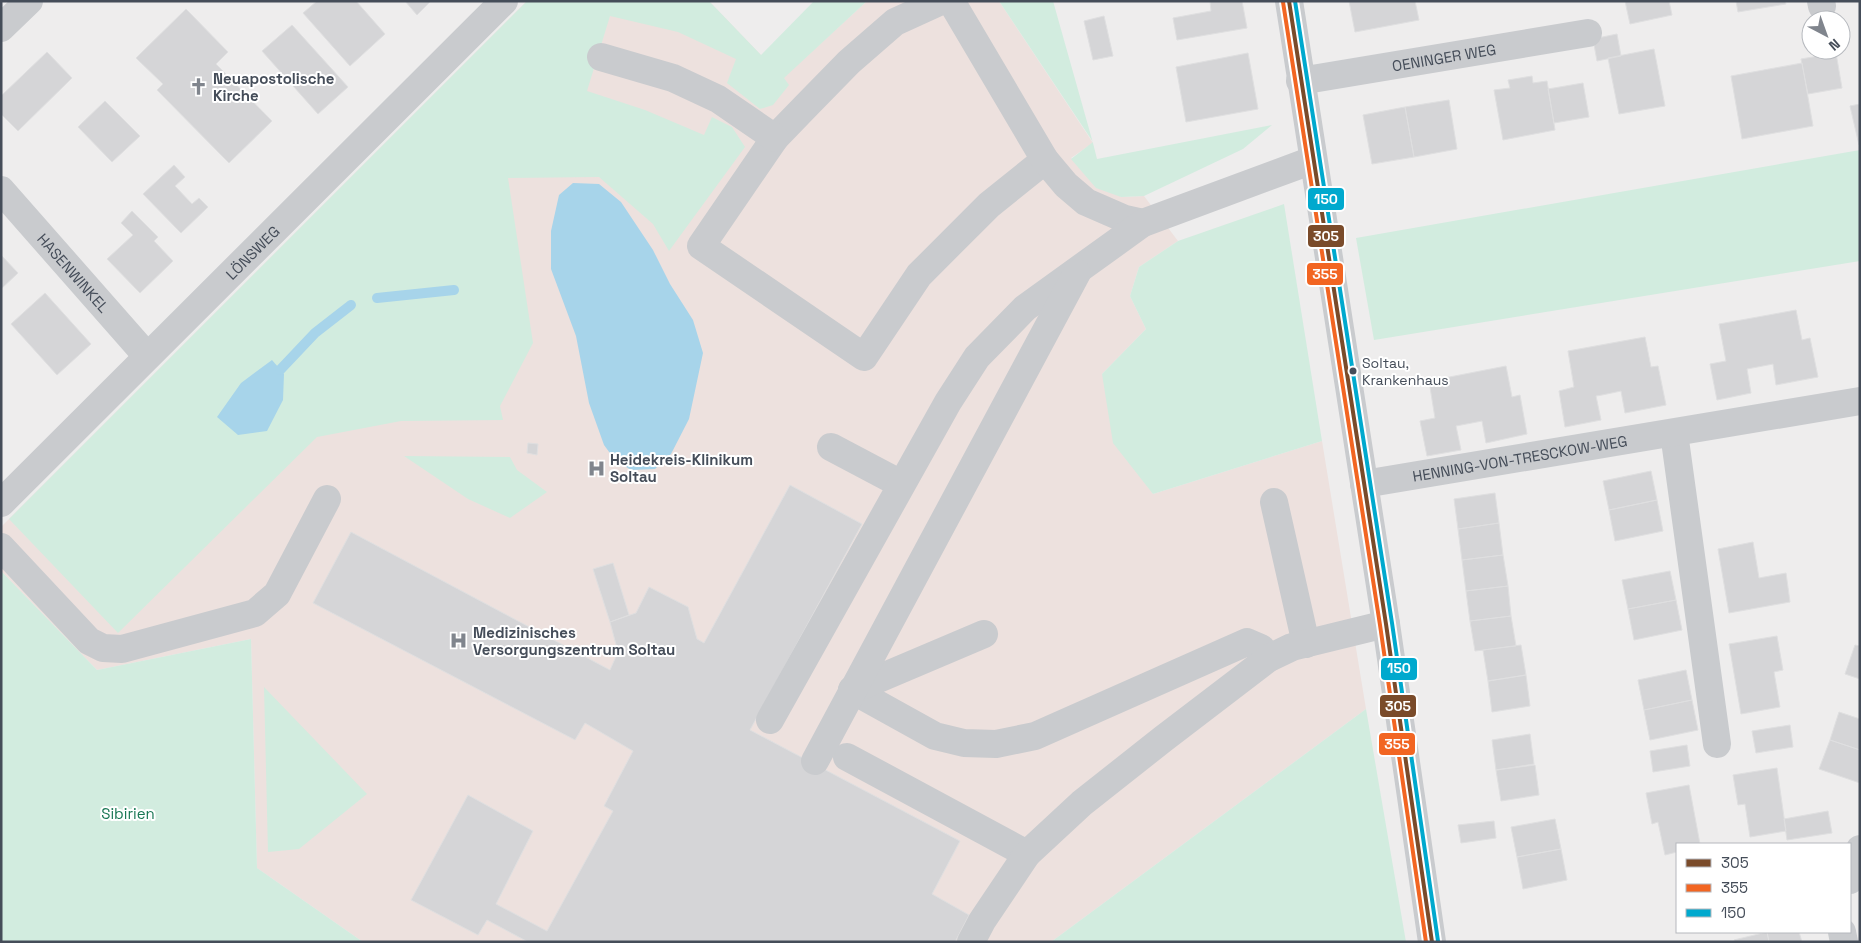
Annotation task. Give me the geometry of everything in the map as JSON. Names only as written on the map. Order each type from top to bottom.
[{"type":"street","points":[[1,28],[29,1]]},
{"type":"street","name":"LÖNSWEG","points":[[1,503],[504,1]]},
{"type":"street","points":[[941,1],[895,22],[850,62],[775,138],[701,246],[864,357],[919,275],[989,204],[1045,160]]},
{"type":"street","points":[[951,1],[1045,160],[1066,185],[1086,202],[1125,219],[1143,224]]},
{"type":"street","points":[[1288,1],[1386,624],[1432,942]]},
{"type":"street","name":"OENINGER WEG","points":[[1300,81],[1588,33]]},
{"type":"street","points":[[601,57],[674,78],[718,99],[775,138]]},
{"type":"street","points":[[770,720],[901,484],[948,402],[977,357],[1025,308],[1143,224],[1312,160]]},
{"type":"street","name":"HASENWINKEL","points":[[1,190],[147,356]]},
{"type":"street","points":[[815,761],[1080,268]]},
{"type":"street","name":"HENNING-VON-TRESCKOW-WEG","points":[[1364,484],[1860,402]]},
{"type":"street","points":[[1674,432],[1717,744]]},
{"type":"street","points":[[831,447],[901,484]]},
{"type":"street","points":[[1,547],[89,641],[103,648],[122,648],[255,613],[277,594],[327,499]]},
{"type":"street","points":[[1274,502],[1306,644]]},
{"type":"street","points":[[971,942],[982,921],[1027,854],[1082,803],[1269,658],[1292,647],[1386,624]]},
{"type":"street","points":[[852,690],[984,634]]},
{"type":"street","points":[[852,690],[936,736],[964,743],[996,744],[1035,736],[1247,642],[1261,648],[1269,658]]},
{"type":"street","points":[[847,757],[1027,854]]},
{"type":"street","points":[[1851,877],[1860,849]]},
{"type":"shaded area","name":"Heidekreis-Klinikum Soltau","points":[[527,1],[709,1],[783,78],[867,1],[999,1],[1093,143],[1071,158],[1121,197],[1144,196],[1178,241],[1139,267],[1130,296],[1146,329],[1102,374],[1153,494],[1322,441],[1366,709],[1051,942],[363,942],[257,868],[251,639],[97,670],[1,571],[1,527]]},
{"type":"green space","points":[[527,1],[709,1],[761,55],[814,1],[867,1],[784,78],[789,85],[773,105],[760,109],[727,83],[736,59],[678,32],[610,16],[587,91],[645,110],[704,135],[712,117],[732,127],[745,147],[669,251],[653,224],[599,177],[508,178],[533,343],[500,406],[503,420],[401,421],[317,437],[118,633],[9,519]]},
{"type":"green space","points":[[999,1],[1053,1],[1093,141]]},
{"type":"green space","points":[[1272,125],[1243,149],[1144,196],[1121,197],[1096,188],[1071,159],[1093,142],[1097,159]]},
{"type":"green space","points":[[1860,150],[1860,261],[1374,340],[1356,238]]},
{"type":"green space","points":[[1284,204],[1322,441],[1153,494],[1113,443],[1102,374],[1146,329],[1130,296],[1139,267],[1178,241]]},
{"type":"green space","points":[[404,456],[510,457],[517,470],[547,492],[510,518],[468,499]]},
{"type":"green space","name":"Sibirien","points":[[1,571],[97,670],[251,639],[257,868],[363,942],[1,942]]},
{"type":"green space","points":[[264,687],[367,794],[299,849],[268,852]]},
{"type":"green space","points":[[1366,709],[1406,942],[1051,942]]},
{"type":"water","points":[[573,183],[599,184],[621,202],[653,250],[670,284],[693,320],[703,353],[689,419],[671,454],[655,469],[631,470],[615,460],[604,445],[589,403],[576,336],[551,269],[551,231],[559,195]]},
{"type":"water","points":[[272,360],[284,374],[283,400],[267,431],[238,435],[217,417],[241,383]]},
{"type":"building","points":[[317,1],[356,1],[385,34],[350,66],[303,13]]},
{"type":"building","points":[[405,1],[431,1],[417,15]]},
{"type":"building","points":[[1210,1],[1242,1],[1247,28],[1177,40],[1173,18],[1211,11]]},
{"type":"building","points":[[1349,1],[1415,1],[1419,20],[1355,32]]},
{"type":"building","points":[[1625,1],[1669,1],[1672,15],[1630,24]]},
{"type":"building","points":[[1736,1],[1785,1],[1786,4],[1738,12]]},
{"type":"building","name":"Neuapostolische Kirche","points":[[186,9],[228,52],[216,64],[272,121],[229,163],[157,90],[163,84],[136,58]]},
{"type":"building","points":[[1104,16],[1113,56],[1093,60],[1084,21]]},
{"type":"building","points":[[292,25],[348,87],[318,114],[262,51]]},
{"type":"building","points":[[1617,34],[1621,56],[1597,61],[1593,39]]},
{"type":"building","points":[[1654,49],[1665,106],[1619,114],[1608,58]]},
{"type":"building","points":[[47,52],[72,78],[18,131],[1,114],[1,96]]},
{"type":"building","points":[[1248,53],[1258,109],[1186,122],[1176,67]]},
{"type":"building","points":[[1801,60],[1837,60],[1842,88],[1808,94]]},
{"type":"building","points":[[1802,63],[1813,126],[1742,139],[1731,76]]},
{"type":"building","points":[[1532,76],[1533,83],[1547,81],[1555,130],[1503,140],[1494,90],[1510,88],[1508,80]]},
{"type":"building","points":[[1583,83],[1589,117],[1554,123],[1548,89]]},
{"type":"building","points":[[1449,100],[1457,149],[1414,157],[1405,107]]},
{"type":"building","points":[[105,101],[140,136],[112,162],[78,127]]},
{"type":"building","points":[[1860,104],[1860,145],[1859,145],[1850,106]]},
{"type":"building","points":[[1405,107],[1414,157],[1372,164],[1363,115]]},
{"type":"building","points":[[174,165],[185,177],[175,186],[192,204],[199,198],[208,207],[181,233],[143,194]]},
{"type":"building","points":[[132,211],[158,237],[154,241],[173,261],[140,293],[107,259],[133,235],[121,223]]},
{"type":"building","points":[[1,255],[18,273],[1,289]]},
{"type":"building","points":[[45,293],[91,344],[57,375],[11,324]]},
{"type":"building","points":[[1796,310],[1802,340],[1810,338],[1818,377],[1776,385],[1773,364],[1747,369],[1751,393],[1717,400],[1710,364],[1726,361],[1719,324]]},
{"type":"building","points":[[1645,337],[1651,367],[1658,366],[1666,405],[1625,413],[1621,391],[1596,396],[1601,420],[1565,427],[1559,391],[1574,387],[1568,351]]},
{"type":"building","points":[[1506,366],[1512,397],[1520,395],[1527,434],[1486,443],[1482,421],[1456,426],[1461,450],[1427,456],[1420,421],[1435,418],[1429,381]]},
{"type":"building","points":[[528,443],[538,444],[537,455],[527,453]]},
{"type":"building","points":[[1651,471],[1657,500],[1609,510],[1603,481]]},
{"type":"building","points":[[790,485],[862,524],[750,730],[960,841],[932,894],[969,915],[955,942],[528,942],[487,920],[478,935],[411,900],[468,795],[533,831],[496,904],[547,931],[613,811],[604,806],[633,751],[585,723],[575,740],[313,603],[351,532],[610,670],[618,652],[610,622],[636,613],[649,587],[688,607],[697,639],[704,643]]},
{"type":"building","points":[[1495,493],[1499,523],[1458,529],[1454,499]]},
{"type":"building","points":[[1657,500],[1663,531],[1615,541],[1609,510]]},
{"type":"building","points":[[1499,523],[1503,555],[1462,560],[1458,529]]},
{"type":"building","points":[[1753,542],[1759,578],[1786,573],[1790,602],[1729,613],[1718,549]]},
{"type":"building","points":[[1503,555],[1508,586],[1466,591],[1462,560]]},
{"type":"building","points":[[613,563],[629,615],[610,622],[593,569]]},
{"type":"building","points":[[1670,571],[1676,600],[1628,609],[1622,580]]},
{"type":"building","points":[[1508,586],[1511,616],[1470,621],[1466,591]]},
{"type":"building","points":[[1676,600],[1682,630],[1634,640],[1628,609]]},
{"type":"building","points":[[1511,616],[1516,646],[1475,651],[1470,621]]},
{"type":"building","points":[[1777,636],[1783,670],[1774,672],[1780,707],[1741,714],[1729,644]]},
{"type":"building","points":[[1521,645],[1526,675],[1488,681],[1483,650]]},
{"type":"building","points":[[1855,645],[1860,646],[1860,679],[1845,674]]},
{"type":"building","points":[[1686,670],[1692,700],[1644,710],[1638,680]]},
{"type":"building","points":[[1526,675],[1530,706],[1492,712],[1488,681]]},
{"type":"building","points":[[1692,700],[1698,730],[1650,740],[1644,710]]},
{"type":"building","points":[[1839,712],[1860,719],[1860,750],[1830,740]]},
{"type":"building","points":[[1790,725],[1793,747],[1756,753],[1752,731]]},
{"type":"building","points":[[1530,734],[1534,764],[1496,770],[1492,740]]},
{"type":"building","points":[[1830,740],[1860,750],[1860,783],[1819,769]]},
{"type":"building","points":[[1687,745],[1690,766],[1653,772],[1650,751]]},
{"type":"building","points":[[1535,765],[1539,795],[1501,801],[1496,770]]},
{"type":"building","points":[[1777,768],[1786,831],[1750,837],[1745,804],[1738,805],[1733,775]]},
{"type":"building","points":[[1689,785],[1700,843],[1676,843],[1676,852],[1665,855],[1658,822],[1652,824],[1646,793]]},
{"type":"building","points":[[1828,811],[1832,833],[1787,840],[1784,819]]},
{"type":"building","points":[[1555,819],[1561,849],[1517,857],[1511,827]]},
{"type":"building","points":[[1494,821],[1496,838],[1461,843],[1458,825]]},
{"type":"building","points":[[1561,849],[1567,880],[1523,889],[1517,857]]},
{"type":"building","points":[[1767,933],[1769,942],[1735,942],[1734,940]]},
{"type":"building","points":[[1767,933],[1799,933],[1802,942],[1769,942]]},
{"type":"waterway","points":[[377,298],[454,290]]},
{"type":"waterway","points":[[280,370],[315,333],[351,305]]},
{"type":"transit line","name":"305","points":[[1289,1],[1386,624],[1432,942]]},
{"type":"transit line","name":"150","points":[[1295,1],[1392,623],[1438,941]]},
{"type":"transit line","name":"355","points":[[1283,2],[1380,625],[1426,942]]},
{"type":"place","name":"Neuapostolische Kirche","points":[[199,87]]},
{"type":"place","name":"Soltau, Krankenhaus","points":[[1353,371]]},
{"type":"place","name":"Heidekreis-Klinikum Soltau","points":[[596,468]]},
{"type":"place","name":"Medizinisches Versorgungszentrum Soltau","points":[[459,641]]}]
